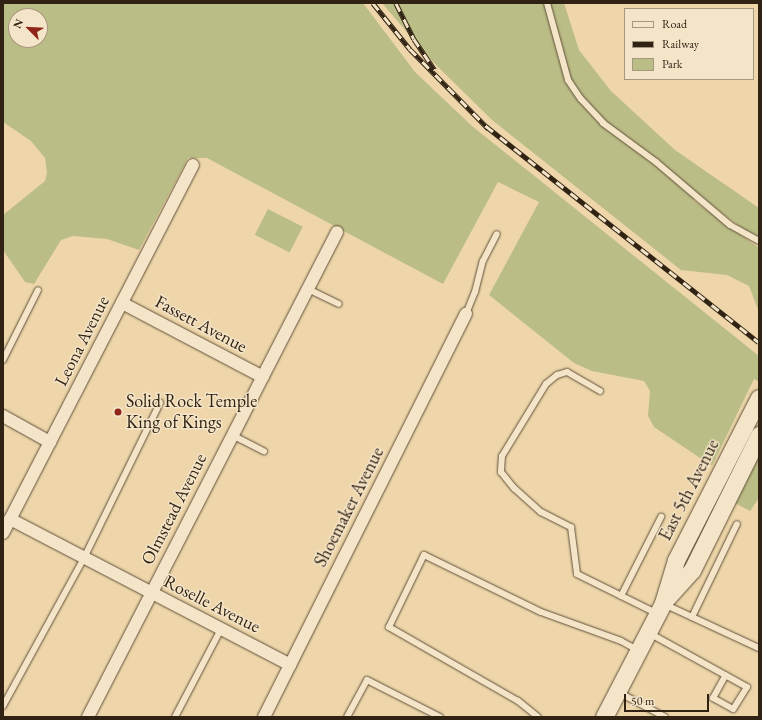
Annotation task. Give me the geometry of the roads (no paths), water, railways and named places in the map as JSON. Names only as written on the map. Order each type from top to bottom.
[{"type":"main road","name":"East 5th Avenue","points":[[604,717],[660,608],[676,560],[759,398]]},
{"type":"main road","name":"East 5th Avenue","points":[[660,608],[692,570],[759,435]]},
{"type":"street","name":"Leona Avenue","points":[[3,533],[193,165]]},
{"type":"street","name":"Olmstead Avenue","points":[[88,717],[337,232]]},
{"type":"street","name":"Fassett Avenue","points":[[122,303],[262,377]]},
{"type":"street","name":"Shoemaker Avenue","points":[[264,717],[466,314]]},
{"type":"street","points":[[3,416],[50,442]]},
{"type":"street","name":"Roselle Avenue","points":[[10,519],[290,665]]},
{"type":"lane","points":[[547,3],[568,80],[581,100],[603,123],[656,162],[718,215],[759,242]]},
{"type":"lane","points":[[466,314],[475,292],[483,261],[497,234]]},
{"type":"lane","points":[[308,288],[339,304]]},
{"type":"lane","points":[[3,360],[38,290]]},
{"type":"lane","points":[[600,391],[567,372],[557,374],[546,384],[502,456],[500,466],[501,472],[514,488],[541,512],[571,527],[577,574],[621,596],[692,617],[759,648]]},
{"type":"lane","points":[[3,706],[84,558],[160,403]]},
{"type":"lane","points":[[232,435],[264,451]]},
{"type":"lane","points":[[621,596],[661,517]]},
{"type":"lane","points":[[692,617],[737,524]]},
{"type":"lane","points":[[538,717],[518,701],[389,626],[424,555],[541,612],[621,641],[638,650]]},
{"type":"lane","points":[[175,717],[221,629]]},
{"type":"lane","points":[[648,632],[726,675],[747,687],[733,709],[713,698],[726,675]]},
{"type":"lane","points":[[347,717],[367,680],[440,717]]},
{"type":"lane","points":[[617,692],[665,717]]},
{"type":"railway","points":[[373,3],[410,49],[489,129]]},
{"type":"railway","points":[[396,3],[414,39],[435,70]]},
{"type":"railway","points":[[486,126],[759,342]]},
{"type":"place","name":"Solid Rock Temple King of Kings","points":[[118,412]]}]
